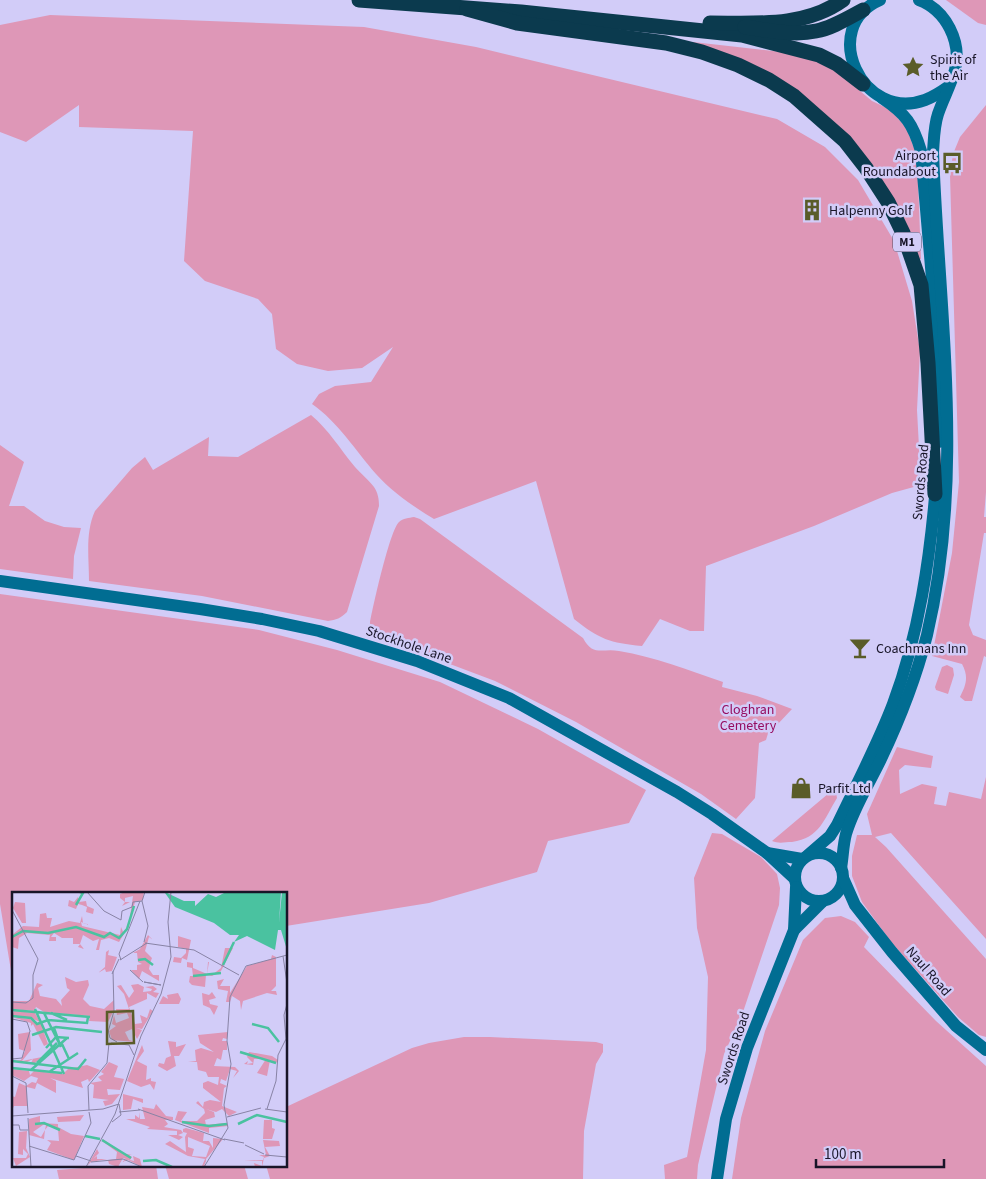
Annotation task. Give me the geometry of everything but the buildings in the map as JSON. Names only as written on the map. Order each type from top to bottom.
[{"type":"highway","name":"M1","points":[[359,0],[521,12],[742,35],[819,55],[837,64],[863,84]]},
{"type":"highway","points":[[495,0],[803,33],[818,31],[833,25],[872,4]]},
{"type":"highway","points":[[710,23],[788,22],[818,13],[843,0]]},
{"type":"highway","name":"M1","points":[[467,9],[517,23],[666,43],[702,52],[738,65],[769,80],[794,96],[845,141],[866,168],[888,202],[903,233],[921,285],[928,363],[935,494]]},
{"type":"main road","points":[[872,4],[856,23],[851,39],[850,50],[852,60],[863,84],[882,98],[900,103],[911,103],[925,101],[948,87],[956,67],[955,43],[950,28],[941,14],[926,2]]},
{"type":"main road","name":"Swords Road","points":[[842,873],[847,832],[882,758],[915,678],[937,581],[946,496],[948,436],[947,364],[933,152],[938,113],[948,87]]},
{"type":"main road","name":"Swords Road","points":[[805,857],[830,836],[881,733],[893,703],[918,616],[930,541],[935,494],[939,440],[939,394],[927,204],[921,152],[915,132],[907,119],[882,98]]},
{"type":"main road","points":[[923,180],[928,363]]},
{"type":"main road","name":"Stockhole Lane","points":[[0,582],[262,619],[319,631],[417,661],[509,698],[677,792],[767,853],[795,883]]},
{"type":"main road","name":"Stockhole Lane","points":[[767,853],[805,857]]},
{"type":"main road","points":[[820,853],[829,855],[838,862],[842,873],[839,891],[828,899],[816,902],[802,895],[795,883],[797,866],[805,857],[820,853]]},
{"type":"main road","name":"Naul Road","points":[[842,873],[855,905],[892,952],[956,1026],[986,1050]]},
{"type":"main road","name":"Swords Road","points":[[717,1179],[726,1118],[747,1048],[794,930],[795,883]]},
{"type":"main road","points":[[828,899],[855,905]]},
{"type":"main road","name":"Swords Road","points":[[794,930],[828,899]]},
{"type":"green space","points":[[946,0],[986,0],[986,25],[978,23]]},
{"type":"green space","points":[[50,15],[364,27],[476,47],[777,119],[825,147],[858,180],[894,241],[912,301],[920,351],[917,410],[921,485],[892,493],[814,526],[706,566],[704,631],[690,631],[660,619],[642,646],[621,643],[598,636],[574,619],[536,481],[434,519],[404,499],[382,481],[330,419],[312,404],[319,394],[335,386],[371,382],[393,347],[362,368],[328,371],[297,364],[276,349],[272,314],[258,299],[205,281],[184,261],[193,131],[79,127],[79,105],[26,142],[0,132],[0,25]]},
{"type":"green space","points":[[693,42],[800,54],[835,70],[872,101],[889,109],[906,127],[917,156],[921,259],[919,259],[905,223],[815,109],[692,46]]},
{"type":"green space","points":[[986,105],[986,492],[984,517],[986,517],[986,533],[984,533],[969,625],[973,635],[986,640],[986,657],[984,656],[972,701],[965,701],[960,697],[966,681],[962,664],[932,656],[952,553],[959,482],[950,175],[953,154],[960,137]]},
{"type":"green space","points":[[311,415],[372,484],[378,498],[379,506],[347,612],[343,616],[328,621],[202,596],[89,581],[89,536],[95,511],[132,468],[145,457],[153,470],[209,437],[208,456],[238,457]]},
{"type":"green space","points":[[0,445],[24,462],[9,506],[24,506],[45,521],[64,527],[81,528],[74,556],[73,579],[0,569]]},
{"type":"green space","name":"Cloghran Cemetery","points":[[414,517],[420,519],[583,638],[590,648],[594,650],[619,651],[658,660],[723,682],[722,687],[757,696],[792,709],[776,726],[769,730],[766,740],[759,743],[755,798],[736,819],[701,794],[576,722],[495,681],[376,635],[370,623],[391,539],[399,522]]},
{"type":"green space","points":[[0,594],[259,630],[337,650],[440,682],[538,729],[646,790],[629,823],[548,841],[537,872],[429,903],[288,926],[288,892],[12,892],[12,977],[0,904]]},
{"type":"green space","points":[[947,665],[953,668],[954,675],[948,694],[936,690],[935,687],[942,667]]},
{"type":"green space","points":[[897,747],[933,756],[931,768],[905,765],[899,770],[900,794],[922,784],[937,787],[934,804],[946,806],[949,792],[981,799],[986,777],[986,939],[891,833],[875,837],[986,959],[986,1037],[979,1035],[958,1017],[891,942],[862,902],[852,876],[852,856],[857,835],[872,835],[867,814]]},
{"type":"green space","points":[[835,788],[837,798],[815,832],[801,840],[792,842],[780,843],[772,841]]},
{"type":"green space","points":[[712,833],[722,834],[761,857],[777,874],[780,888],[779,905],[742,1015],[724,1054],[698,1165],[697,1179],[665,1179],[664,1165],[687,1157],[706,1050],[708,977],[697,928],[694,878]]},
{"type":"green space","points":[[841,916],[855,922],[869,937],[864,947],[936,1021],[986,1066],[986,1179],[732,1179],[741,1118],[765,1031],[803,940],[825,918]]},
{"type":"green space","points":[[464,1037],[490,1037],[596,1042],[603,1044],[603,1052],[596,1064],[584,1131],[583,1179],[270,1179],[266,1166],[288,1166],[288,1106],[412,1048]]},
{"type":"green space","points":[[111,1166],[156,1166],[158,1179],[59,1179],[57,1170]]},
{"type":"green space","points":[[165,1166],[244,1166],[248,1179],[169,1179]]},
{"type":"place","name":"Spirit of the Air","points":[[913,67]]},
{"type":"place","name":"Airport Roundabout","points":[[952,163]]},
{"type":"place","name":"Halpenny Golf","points":[[812,210]]},
{"type":"place","name":"Coachmans Inn","points":[[860,648]]},
{"type":"place","name":"Parfit Ltd","points":[[801,788]]}]
